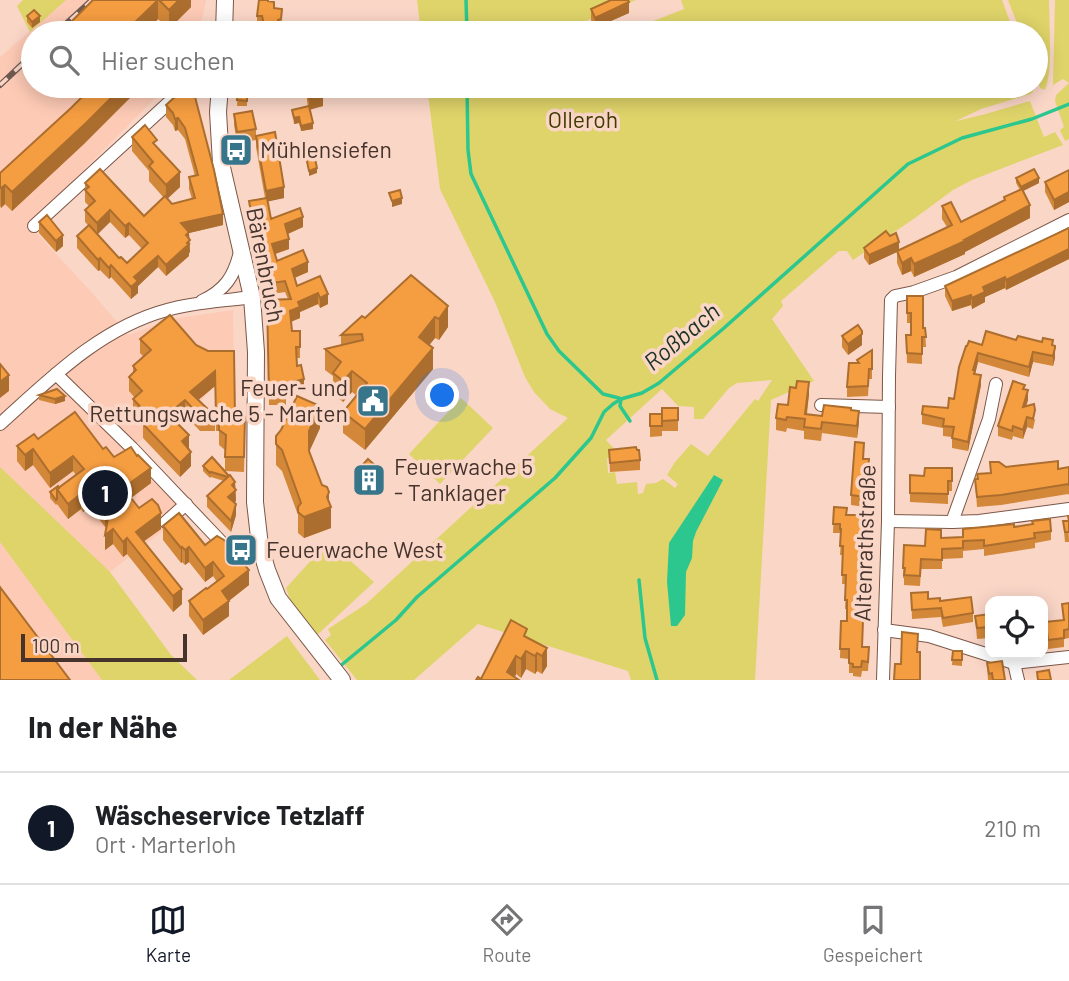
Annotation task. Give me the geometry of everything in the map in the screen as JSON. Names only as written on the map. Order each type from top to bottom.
[{"type":"main road","points":[[224,21],[225,0]]},
{"type":"main road","name":"Bärenbruch","points":[[219,98],[221,163],[252,298],[256,352],[255,502],[260,546],[278,598],[342,680]]},
{"type":"street","points":[[34,226],[174,98]]},
{"type":"street","name":"Altenrathstraße","points":[[883,680],[891,300],[895,296],[956,277],[1069,220]]},
{"type":"street","points":[[196,304],[212,296],[229,280],[237,265],[241,248]]},
{"type":"street","points":[[0,424],[97,342],[135,321],[170,309],[252,298]]},
{"type":"street","points":[[56,374],[226,546]]},
{"type":"street","points":[[952,522],[989,419],[996,384]]},
{"type":"street","points":[[821,405],[889,407]]},
{"type":"street","points":[[166,522],[186,504]]},
{"type":"street","points":[[888,521],[952,522],[1069,509]]},
{"type":"street","points":[[884,630],[929,636],[1014,663],[1069,657]]},
{"type":"street","points":[[1014,663],[1018,680]]},
{"type":"shaded area","points":[[66,0],[206,0],[202,21],[42,21]]},
{"type":"shaded area","points":[[21,39],[21,98],[155,98],[29,225],[128,335],[172,319],[233,310],[234,388],[213,388],[174,428],[165,418],[132,448],[189,511],[55,614],[102,680],[0,680],[0,57]]},
{"type":"shaded area","points":[[714,475],[723,480],[693,541],[692,558],[686,572],[685,615],[677,626],[671,626],[667,582],[669,543]]},
{"type":"green space","points":[[23,0],[66,0],[42,21],[24,21],[17,6]]},
{"type":"green space","points":[[417,0],[636,0],[586,21],[420,21]]},
{"type":"green space","points":[[681,0],[1002,0],[1010,21],[654,21],[684,9]]},
{"type":"green space","points":[[1008,0],[1049,0],[1048,75],[1048,21],[1016,21]]},
{"type":"green space","points":[[1055,0],[1069,0],[1069,83],[1063,79],[1053,85]]},
{"type":"green space","points":[[1069,83],[1069,139],[1065,141],[1060,130],[1064,127],[1055,101],[1056,95]]},
{"type":"green space","name":"Olleroh","points":[[429,98],[1017,98],[981,109],[956,121],[1030,101],[1044,137],[1055,132],[1063,145],[953,190],[853,260],[847,251],[839,251],[781,301],[783,306],[772,319],[814,381],[771,400],[755,680],[631,680],[628,671],[478,624],[414,680],[357,680],[325,640],[331,635],[328,629],[366,604],[568,418],[550,409],[534,392],[525,377],[495,302],[440,189]],"holes":[[[772,380],[758,401],[755,399],[708,456],[691,444],[667,475],[678,484],[675,488],[663,479],[646,484],[643,493],[638,494],[637,482],[617,484],[615,472],[608,473],[607,458],[621,456],[606,440],[662,389],[678,406],[694,407],[694,419],[703,419],[729,388],[737,383]]]},
{"type":"green space","points":[[461,398],[493,428],[440,484],[409,454]]},
{"type":"green space","points":[[0,467],[110,572],[171,655],[197,680],[102,680],[0,542]]},
{"type":"green space","points":[[335,547],[374,582],[317,635],[292,605],[286,588],[316,555]]},
{"type":"green space","points":[[287,636],[320,680],[229,680]]},
{"type":"building","points":[[93,0],[158,0],[136,21],[72,21]]},
{"type":"building","points":[[159,0],[179,0],[169,10]]},
{"type":"building","points":[[259,0],[274,2],[274,8],[282,9],[278,21],[263,21],[262,16],[257,16]]},
{"type":"building","points":[[611,0],[629,2],[595,18],[591,9]]},
{"type":"building","points":[[34,10],[40,16],[31,21],[27,16]]},
{"type":"building","points":[[81,98],[111,98],[12,192],[5,185],[1,188],[0,173]]},
{"type":"building","points":[[174,98],[195,98],[223,214],[181,223],[189,232],[186,235],[190,240],[187,243],[189,244],[166,265],[158,256],[134,277],[138,281],[131,287],[111,265],[109,268],[100,258],[98,260],[77,236],[89,225],[119,258],[127,263],[148,243],[129,223],[125,226],[110,210],[97,223],[85,210],[95,201],[85,190],[89,187],[85,183],[100,169],[144,216],[165,196],[172,204],[195,198],[189,177],[198,175],[185,128],[166,105]]},
{"type":"building","points":[[309,106],[313,123],[301,126],[299,117],[294,118],[292,110]]},
{"type":"building","points":[[252,111],[256,129],[237,132],[234,114]]},
{"type":"building","points":[[145,125],[157,140],[153,143],[180,172],[166,185],[149,166],[153,162],[132,137]]},
{"type":"building","points":[[275,132],[284,187],[266,191],[256,136]]},
{"type":"building","points":[[314,154],[317,168],[309,171],[306,157]]},
{"type":"building","points":[[1034,169],[1039,178],[1021,187],[1016,178]]},
{"type":"building","points":[[1069,170],[1069,192],[1054,200],[1045,182]]},
{"type":"building","points":[[1022,189],[1030,205],[965,241],[914,264],[911,258],[902,263],[897,251],[952,225],[942,206],[951,202],[961,222]]},
{"type":"building","points":[[400,190],[402,198],[392,201],[389,193]]},
{"type":"building","points":[[267,198],[271,219],[300,208],[303,217],[285,224],[289,239],[272,244],[277,261],[303,250],[308,262],[292,269],[297,286],[320,276],[328,294],[320,298],[318,293],[298,302],[300,307],[290,311],[292,331],[300,331],[300,347],[296,347],[297,366],[301,365],[304,379],[293,382],[293,385],[286,385],[286,394],[269,395],[267,300],[291,299],[285,281],[266,284],[249,201]]},
{"type":"building","points":[[47,215],[63,235],[56,241],[39,222]]},
{"type":"building","points":[[1069,228],[1069,249],[1006,280],[1005,277],[983,287],[985,292],[972,298],[971,295],[952,301],[945,286]]},
{"type":"building","points":[[886,231],[890,236],[896,233],[899,242],[869,255],[864,248]]},
{"type":"building","points":[[411,275],[448,306],[439,319],[435,317],[419,337],[433,348],[365,429],[343,412],[367,383],[352,371],[343,381],[333,373],[341,362],[325,349],[363,340],[362,334],[341,335],[362,316],[365,318]]},
{"type":"building","points":[[907,296],[923,296],[923,328],[926,337],[922,337],[922,354],[907,353],[906,335],[911,335],[911,313],[907,313]]},
{"type":"building","points":[[170,315],[196,345],[208,351],[234,351],[235,417],[245,417],[244,457],[225,457],[226,435],[219,430],[219,416],[216,416],[215,371],[190,392],[215,416],[200,416],[185,400],[168,414],[189,435],[182,441],[191,452],[180,463],[143,424],[150,417],[133,399],[142,391],[129,377],[136,370],[133,366],[151,350],[140,339]]},
{"type":"building","points":[[858,325],[862,334],[848,344],[842,336]]},
{"type":"building","points":[[986,331],[1016,340],[1018,336],[1042,342],[1043,338],[1053,340],[1052,345],[1055,348],[1053,356],[1033,352],[1029,367],[978,353],[973,370],[974,374],[981,375],[968,442],[952,438],[954,427],[943,426],[944,419],[922,414],[923,406],[948,408],[949,398],[954,399],[959,367],[966,346],[969,341],[982,345]]},
{"type":"building","points":[[872,350],[868,386],[847,387],[849,363],[859,363],[857,360]]},
{"type":"building","points":[[0,364],[9,375],[0,382]]},
{"type":"building","points":[[797,381],[809,382],[805,414],[822,416],[824,405],[851,408],[859,411],[857,426],[822,422],[821,429],[804,427],[805,419],[776,418],[778,404],[788,405],[790,387],[796,388]]},
{"type":"building","points":[[1013,381],[1025,385],[1023,389],[1028,390],[1023,407],[1034,404],[1035,410],[1033,419],[1027,417],[1023,430],[1013,426],[1012,431],[998,426]]},
{"type":"building","points":[[57,389],[65,396],[55,399],[39,395]]},
{"type":"building","points":[[297,396],[320,406],[309,431],[309,451],[322,485],[327,487],[329,492],[327,497],[331,507],[304,517],[298,512],[301,503],[282,450],[276,444],[276,436]]},
{"type":"building","points":[[662,408],[678,408],[678,420],[662,421]]},
{"type":"building","points":[[75,412],[103,449],[106,447],[114,457],[131,447],[151,468],[123,488],[139,508],[152,499],[158,505],[161,513],[136,532],[182,589],[173,596],[127,538],[123,542],[113,529],[105,535],[110,507],[105,511],[90,492],[83,497],[81,494],[68,504],[57,489],[84,469],[73,456],[50,473],[33,449],[25,455],[17,446],[34,434],[38,439]]},
{"type":"building","points":[[650,414],[662,414],[662,426],[650,426]]},
{"type":"building","points":[[855,442],[864,443],[863,459],[869,459],[865,497],[851,495]]},
{"type":"building","points":[[636,447],[640,460],[610,463],[609,450]]},
{"type":"building","points":[[212,457],[228,477],[210,473],[203,466]]},
{"type":"building","points":[[368,459],[379,469],[369,480],[358,470]]},
{"type":"building","points":[[1058,461],[1058,469],[1069,467],[1069,485],[977,497],[975,479],[978,479],[977,474],[991,473],[990,462],[999,462],[1006,467]]},
{"type":"building","points":[[925,468],[952,468],[948,494],[910,493],[910,475],[924,476]]},
{"type":"building","points":[[230,475],[236,490],[228,497],[236,504],[231,521],[207,496]]},
{"type":"building","points":[[58,486],[59,488],[56,500],[50,492]]},
{"type":"building","points":[[834,507],[847,508],[846,515],[867,515],[862,647],[869,647],[868,662],[862,661],[861,667],[853,667],[853,664],[849,663],[849,649],[840,649],[841,621],[847,621],[846,575],[842,575],[843,546],[840,546],[840,524],[833,524]]},
{"type":"building","points":[[179,513],[205,545],[217,536],[224,540],[249,570],[222,591],[229,601],[203,620],[189,601],[224,576],[213,562],[205,568],[189,547],[185,550],[181,548],[163,526]]},
{"type":"building","points":[[1050,519],[1051,531],[1034,533],[1035,538],[984,546],[984,540],[963,541],[963,548],[942,549],[942,560],[921,559],[920,576],[904,575],[904,545],[925,546],[926,529],[941,530],[941,538],[963,537],[963,529],[1014,524],[1014,527]]},
{"type":"building","points":[[1063,521],[1069,521],[1069,532],[1065,532]]},
{"type":"building","points":[[0,587],[70,680],[0,680]]},
{"type":"building","points":[[928,592],[928,599],[940,598],[940,601],[971,597],[973,613],[943,618],[941,608],[912,610],[911,593]]},
{"type":"building","points":[[1069,603],[1069,629],[1064,630],[1064,638],[1048,640],[1048,622],[1064,620],[1062,604]]},
{"type":"building","points":[[985,615],[985,627],[977,628],[975,616]]},
{"type":"building","points":[[511,620],[527,629],[524,636],[547,648],[542,656],[526,651],[521,659],[516,656],[507,672],[519,680],[476,680],[478,677],[481,679]]},
{"type":"building","points":[[902,632],[918,634],[920,680],[894,680],[895,664],[901,664]]},
{"type":"building","points":[[953,651],[962,651],[962,660],[952,660]]},
{"type":"building","points":[[1002,661],[1005,680],[993,680],[987,663]]},
{"type":"building","points":[[1049,670],[1051,680],[1038,680],[1037,672]]},
{"type":"waterway","points":[[466,0],[467,21]]},
{"type":"waterway","points":[[467,98],[471,174],[547,334],[559,351],[603,394],[619,398]]},
{"type":"waterway","name":"Roßbach","points":[[339,667],[396,620],[417,597],[555,478],[591,438],[604,412],[613,404],[659,383],[908,164],[962,138],[1032,119],[1069,104]]},
{"type":"waterway","points":[[621,399],[620,406],[630,421]]},
{"type":"waterway","points":[[639,580],[645,638],[657,680]]},
{"type":"railway","points":[[69,21],[92,0]]},
{"type":"railway","points":[[0,85],[21,65]]},
{"type":"place","name":"Mühlensiefen","points":[[236,150]]},
{"type":"place","name":"Feuer- und Rettungswache 5 - Marten","points":[[373,401]]},
{"type":"place","name":"Feuerwache 5 - Tanklager","points":[[369,480]]},
{"type":"place","name":"Wäscheservice Tetzlaff","points":[[105,493]]},
{"type":"place","name":"Feuerwache West","points":[[241,550]]}]
